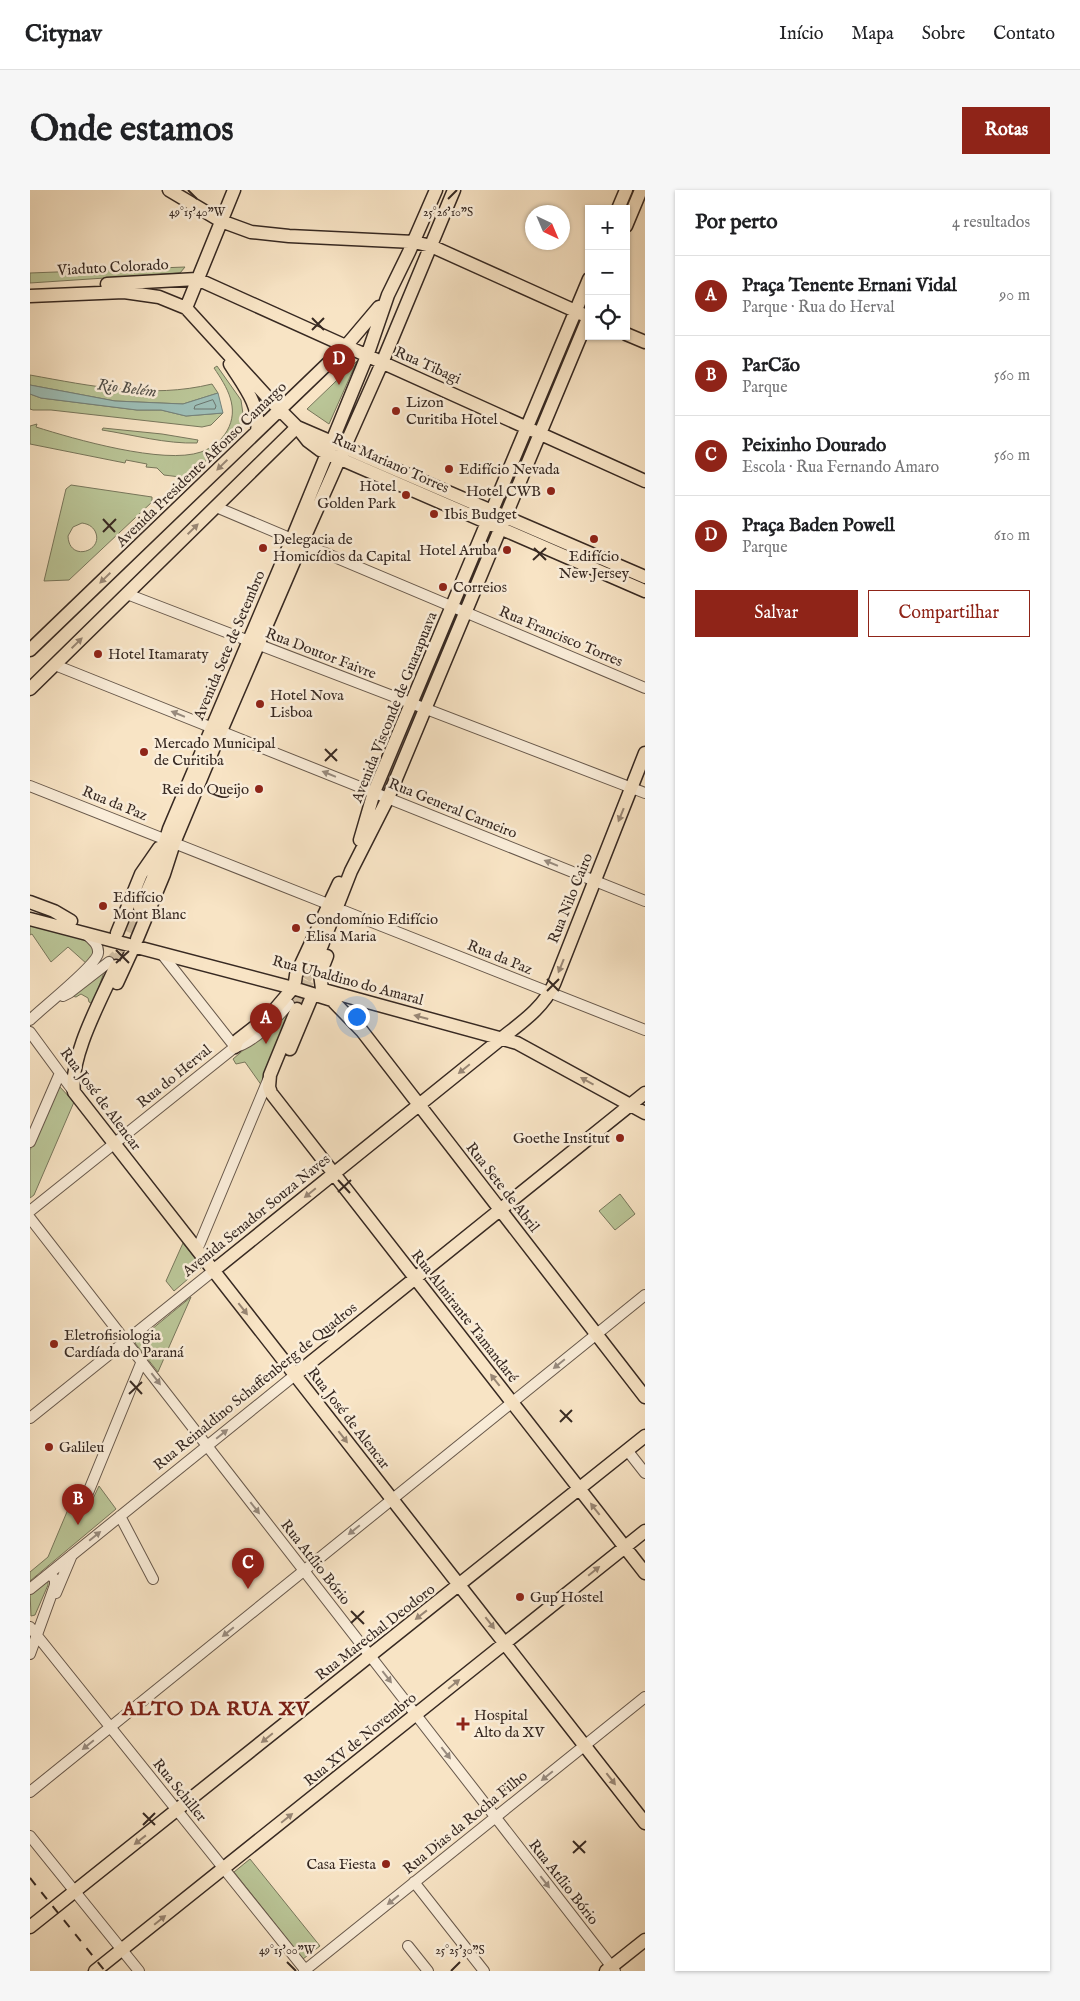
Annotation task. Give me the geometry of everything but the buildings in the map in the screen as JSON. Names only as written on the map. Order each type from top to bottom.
[{"type":"main road","points":[[169,190],[221,221],[262,234],[414,242],[431,246],[585,315]]},
{"type":"main road","name":"Avenida Sete de Setembro","points":[[297,541],[329,448],[367,356],[388,295],[414,242],[436,190]]},
{"type":"main road","name":"Avenida Sete de Setembro","points":[[136,920],[297,541],[343,449],[382,362],[454,190]]},
{"type":"main road","points":[[620,205],[626,190]]},
{"type":"main road","points":[[630,217],[642,190]]},
{"type":"main road","points":[[186,308],[233,192]]},
{"type":"main road","name":"Viaduto Colorado","points":[[30,288],[197,279]]},
{"type":"main road","name":"Rua Tibagi","points":[[197,279],[645,482]]},
{"type":"main road","name":"Avenida Visconde de Guarapuava","points":[[313,968],[351,871],[374,792],[585,290]]},
{"type":"main road","name":"Viaduto Colorado","points":[[30,296],[124,292],[151,295],[186,308]]},
{"type":"main road","name":"Avenida Presidente Affonso Camargo","points":[[30,650],[346,346],[366,326],[388,295]]},
{"type":"main road","name":"Rua Mariano Torres","points":[[186,308],[297,427],[329,448],[343,449],[490,517],[628,570],[644,586]]},
{"type":"main road","name":"Avenida Visconde de Guarapuava","points":[[351,871],[388,798],[585,327]]},
{"type":"main road","points":[[630,336],[645,342]]},
{"type":"main road","points":[[216,341],[256,408],[258,431]]},
{"type":"main road","points":[[548,378],[568,367]]},
{"type":"main road","points":[[30,689],[297,427]]},
{"type":"main road","points":[[518,449],[524,473]]},
{"type":"main road","name":"Rua Mariano Torres","points":[[503,522],[644,586]]},
{"type":"main road","points":[[462,582],[484,566]]},
{"type":"main road","points":[[438,639],[442,668]]},
{"type":"main road","name":"Rua Nilo Cairo","points":[[502,1038],[539,1007],[550,992],[645,753]]},
{"type":"main road","points":[[117,933],[142,874],[170,841]]},
{"type":"main road","points":[[73,1087],[164,874],[170,841]]},
{"type":"main road","points":[[235,1047],[238,1040],[270,1015],[294,985],[296,975],[328,904],[339,883],[351,871],[355,880],[354,888],[320,974],[317,992],[268,1097]]},
{"type":"main road","points":[[30,902],[71,920]]},
{"type":"main road","name":"Rua Ubaldino do Amaral","points":[[30,910],[117,933],[161,953],[183,960],[294,985]]},
{"type":"main road","name":"Rua Ubaldino do Amaral","points":[[30,919],[85,933],[135,942],[317,992],[350,998],[502,1038],[517,1043],[645,1113]]},
{"type":"main road","points":[[73,1087],[76,1060],[112,964]]},
{"type":"main road","name":"Rua Ubaldino do Amaral","points":[[317,992],[332,1000]]},
{"type":"main road","points":[[350,998],[362,1031]]},
{"type":"main road","name":"Rua Sete de Abril","points":[[332,1000],[362,1031],[645,1397]]},
{"type":"main road","points":[[268,1097],[270,1075],[293,1006]]},
{"type":"main road","name":"Avenida Senador Souza Naves","points":[[213,1270],[502,1038]]},
{"type":"main road","name":"Rua José de Alencar","points":[[73,1087],[114,1144],[645,1823]]},
{"type":"main road","name":"Rua Reinaldino Schaffenberg de Quadros","points":[[295,1375],[645,1093]]},
{"type":"main road","name":"Rua Almirante Tamandaré","points":[[268,1097],[334,1174],[645,1573]]},
{"type":"main road","name":"Rua Marechal Deodoro","points":[[30,1927],[645,1436]]},
{"type":"main road","name":"Rua XV de Novembro","points":[[95,1971],[645,1531]]},
{"type":"main road","points":[[611,1970],[645,1940]]},
{"type":"street","name":"Rua Francisco Torres","points":[[216,507],[645,688]]},
{"type":"street","name":"Rua Doutor Faivre","points":[[127,594],[645,793]]},
{"type":"street","name":"Rua General Carneiro","points":[[55,665],[645,900]]},
{"type":"street","name":"Rua da Paz","points":[[30,786],[328,904]]},
{"type":"street","name":"Rua da Paz","points":[[344,911],[645,1030]]},
{"type":"street","points":[[32,1019],[59,997],[68,985],[96,959],[97,946],[85,933]]},
{"type":"street","points":[[161,953],[235,1047]]},
{"type":"street","points":[[178,974],[179,964],[183,960]]},
{"type":"street","points":[[59,997],[69,993],[112,964]]},
{"type":"street","name":"Rua do Herval","points":[[30,1211],[235,1047],[242,1046],[293,1006]]},
{"type":"street","name":"Rua José de Alencar","points":[[30,1032],[60,1074],[73,1087]]},
{"type":"street","points":[[30,1142],[60,1074]]},
{"type":"street","points":[[197,1250],[268,1097]]},
{"type":"street","name":"Rua Atílio Bório","points":[[30,1218],[496,1817],[611,1970]]},
{"type":"street","name":"Avenida Senador Souza Naves","points":[[30,1418],[213,1270]]},
{"type":"street","points":[[30,1792],[645,1295]]},
{"type":"street","points":[[85,1500],[142,1361]]},
{"type":"street","name":"Rua Reinaldino Schaffenberg de Quadros","points":[[30,1589],[295,1375]]},
{"type":"street","points":[[628,1450],[645,1473]]},
{"type":"street","points":[[120,1516],[153,1579]]},
{"type":"street","points":[[52,1597],[57,1592],[72,1555]]},
{"type":"street","points":[[30,1654],[52,1597],[55,1579],[49,1574]]},
{"type":"street","name":"Rua Schiller","points":[[30,1627],[305,1971]]},
{"type":"street","name":"Rua Dias da Rocha Filho","points":[[305,1971],[645,1697]]},
{"type":"street","points":[[30,1836],[139,1971]]},
{"type":"street","points":[[414,1882],[484,1971]]},
{"type":"street","points":[[408,1946],[428,1971]]},
{"type":"green space","points":[[185,267],[180,273],[30,283],[30,273]]},
{"type":"green space","points":[[357,361],[329,424],[307,409]]},
{"type":"green space","points":[[217,366],[241,400],[243,414],[241,427],[188,478],[164,475],[157,468],[146,467],[147,464],[126,460],[125,463],[30,444],[30,426],[37,424],[36,427],[119,449],[165,455],[185,455],[201,452],[216,444],[225,435],[231,422],[232,406],[230,398],[214,368]]},
{"type":"green space","points":[[30,375],[98,387],[144,391],[189,388],[212,384],[218,393],[183,404],[115,401],[30,385]]},
{"type":"green space","points":[[30,394],[41,398],[137,410],[161,410],[186,416],[223,413],[211,425],[202,427],[51,410],[33,410],[30,409]]},
{"type":"green space","points":[[103,428],[198,440],[197,443],[162,441],[102,430]]},
{"type":"green space","points":[[71,485],[152,497],[152,502],[69,580],[44,581],[66,489]],"holes":[[[82,523],[94,529],[97,538],[91,548],[80,552],[70,544],[68,536],[73,527]]]},
{"type":"green space","points":[[30,922],[84,938],[93,948],[94,954],[87,964],[68,947],[51,962],[32,934],[30,935]]},
{"type":"green space","points":[[104,972],[93,1004],[81,994],[76,997],[72,996]]},
{"type":"green space","points":[[294,1007],[262,1086],[245,1062],[236,1064],[233,1059]]},
{"type":"green space","points":[[59,1086],[74,1102],[34,1195],[30,1198],[30,1150]]},
{"type":"green space","points":[[620,1194],[635,1214],[615,1230],[599,1211]]},
{"type":"green space","points":[[183,1243],[202,1267],[174,1291],[166,1281]]},
{"type":"green space","points":[[191,1297],[158,1372],[135,1343]]},
{"type":"green space","points":[[99,1486],[116,1509],[30,1581],[30,1572],[48,1557],[69,1507],[89,1507]]},
{"type":"green space","points":[[48,1581],[35,1615],[31,1616],[30,1592]]},
{"type":"green space","points":[[250,1859],[320,1946],[303,1959],[234,1872]]},
{"type":"water","points":[[30,385],[115,401],[183,404],[218,393],[223,413],[186,416],[161,410],[137,410],[41,398],[30,394]]},
{"type":"tunnel","points":[[116,966],[136,920]]},
{"type":"tunnel","points":[[109,962],[124,947]]},
{"type":"tunnel","points":[[297,1009],[313,968]]},
{"type":"tunnel","points":[[289,1004],[311,972]]},
{"type":"railway","points":[[30,1878],[105,1971]]},
{"type":"place","name":"Praça Baden Powell","points":[[339,385]]},
{"type":"place","name":"Lizon Curitiba Hotel","points":[[396,411]]},
{"type":"place","name":"Edifício Nevada","points":[[449,469]]},
{"type":"place","name":"Hotel CWB","points":[[551,491]]},
{"type":"place","name":"Hotel Golden Park","points":[[406,495]]},
{"type":"place","name":"Ibis Budget","points":[[434,514]]},
{"type":"place","name":"Edifício New Jersey","points":[[594,539]]},
{"type":"place","name":"Delegacia de Homicídios da Capital","points":[[263,548]]},
{"type":"place","name":"Hotel Aruba","points":[[507,550]]},
{"type":"place","name":"Correios","points":[[443,587]]},
{"type":"place","name":"Hotel Itamaraty","points":[[98,654]]},
{"type":"place","name":"Hotel Nova Lisboa","points":[[260,704]]},
{"type":"place","name":"Mercado Municipal de Curitiba","points":[[144,752]]},
{"type":"place","name":"Rei do Queijo","points":[[259,789]]},
{"type":"place","name":"Edifício Mont Blanc","points":[[103,906]]},
{"type":"place","name":"Condomínio Edifício Elisa Maria","points":[[296,928]]},
{"type":"place","name":"Praça Tenente Ernani Vidal","points":[[266,1044]]},
{"type":"place","name":"Goethe Institut","points":[[620,1138]]},
{"type":"place","name":"Eletrofisiologia Cardíada do Paraná","points":[[54,1344]]},
{"type":"place","name":"Galileu","points":[[49,1447]]},
{"type":"place","name":"ParCão","points":[[78,1525]]},
{"type":"place","name":"Peixinho Dourado","points":[[248,1589]]},
{"type":"place","name":"Gup Hostel","points":[[520,1597]]},
{"type":"place","name":"Hospital Alto da XV","points":[[463,1724]]},
{"type":"place","name":"Casa Fiesta","points":[[386,1864]]},
{"type":"district","name":"ALTO DA RUA XV","points":[[216,1708]]},
{"type":"water label","name":"Rio Belém","points":[[127,387]]}]
